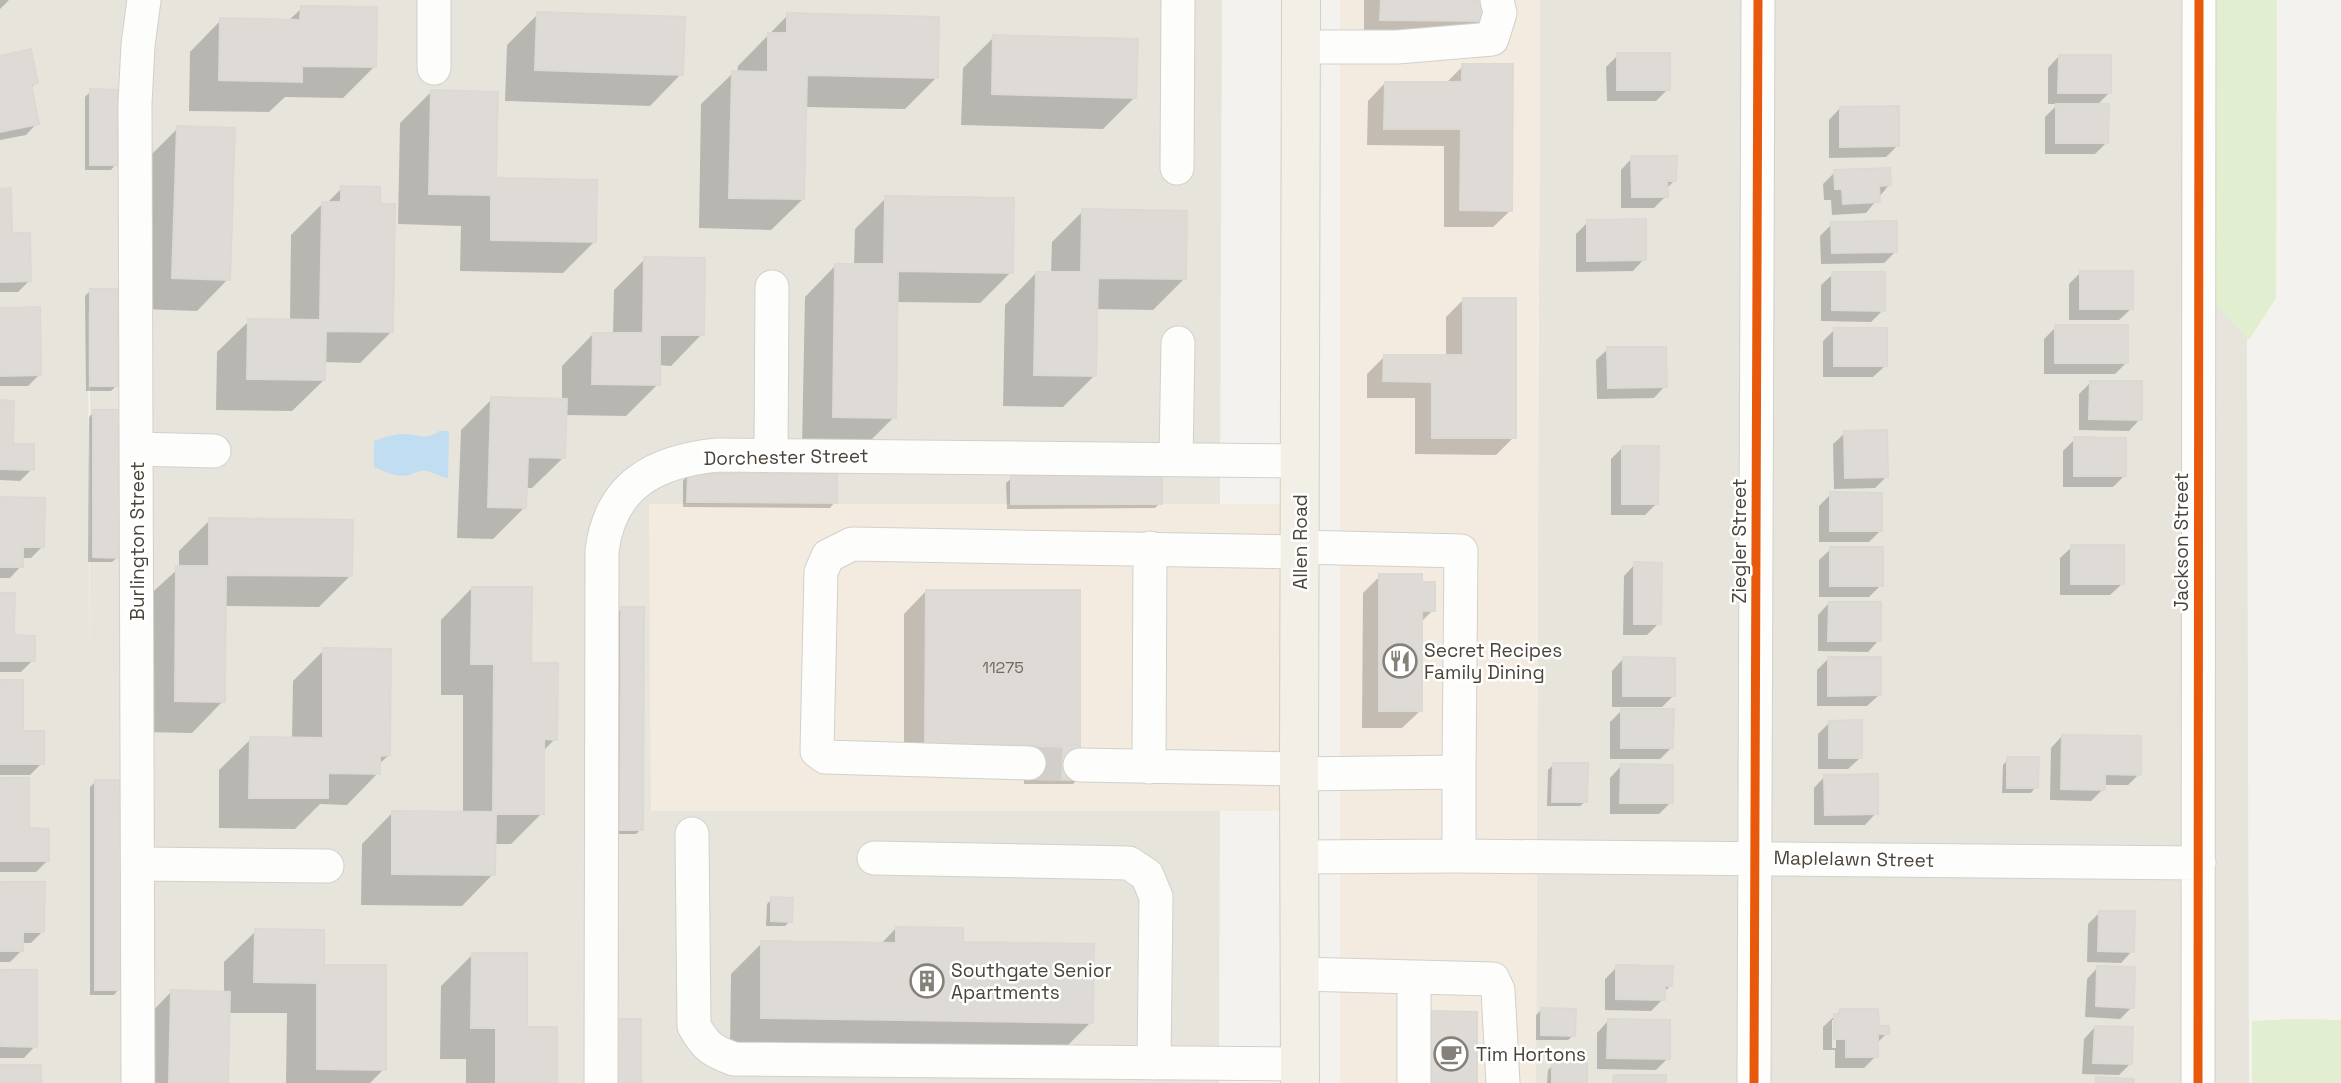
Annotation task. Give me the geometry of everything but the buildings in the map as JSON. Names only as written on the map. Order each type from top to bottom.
[{"type":"main road","name":"Allen Road","points":[[1300,1074],[1301,0]]},
{"type":"street","name":"Burlington Street","points":[[138,1083],[135,104],[144,0]]},
{"type":"street","points":[[434,0],[434,68]]},
{"type":"street","points":[[1177,168],[1178,0]]},
{"type":"street","points":[[1301,47],[1396,47],[1492,39],[1500,13],[1497,0]]},
{"type":"street","name":"Ziegler Street","points":[[1754,1083],[1758,0]]},
{"type":"street","name":"Jackson Street","points":[[2198,1083],[2199,0]]},
{"type":"street","points":[[771,456],[772,287]]},
{"type":"street","points":[[1177,459],[1178,343]]},
{"type":"street","points":[[136,449],[214,451]]},
{"type":"street","name":"Dorchester Street","points":[[601,1083],[602,551],[605,527],[618,502],[644,476],[695,457],[1300,461]]},
{"type":"street","points":[[1029,763],[825,757],[817,751],[821,572],[828,556],[852,544],[1461,551],[1459,856]]},
{"type":"street","points":[[1149,767],[1150,548]]},
{"type":"street","points":[[1080,765],[1299,772],[1459,772]]},
{"type":"street","points":[[692,834],[694,1026],[705,1045],[719,1054],[734,1059],[830,1071],[1005,1072],[1154,1063],[1300,1074]]},
{"type":"street","name":"Maplelawn Street","points":[[1299,857],[2199,863]]},
{"type":"street","points":[[874,858],[1129,863],[1147,876],[1156,897],[1154,1063]]},
{"type":"street","points":[[138,864],[327,866]]},
{"type":"street","points":[[1299,974],[1493,979],[1498,990],[1503,1083]]},
{"type":"street","points":[[1414,977],[1414,1083]]},
{"type":"shaded area","points":[[0,0],[1222,0],[1220,504],[650,504],[651,811],[1220,810],[1219,1083],[0,1083]],"holes":[[[88,313],[90,313],[90,675]]]},
{"type":"shaded area","points":[[1340,0],[1540,0],[1536,1083],[1340,1083]]},
{"type":"shaded area","points":[[1540,0],[2246,0],[2249,1083],[1536,1083]]},
{"type":"shaded area","points":[[649,504],[1300,504],[1299,811],[651,811]]},
{"type":"green space","points":[[2213,0],[2277,0],[2276,298],[2249,340],[2212,300]]},
{"type":"green space","points":[[2341,1020],[2341,1083],[2252,1083],[2252,1021]]},
{"type":"water","points":[[439,431],[449,431],[448,478],[424,471],[405,476],[396,475],[374,467],[374,441],[399,434],[425,437]]},
{"type":"tunnel","points":[[1029,763],[1080,765]]},
{"type":"cycle path","points":[[1754,1083],[1758,0]]},
{"type":"cycle path","points":[[2198,1083],[2199,0]]},
{"type":"place","name":"Secret Recipes Family Dining","points":[[1400,661]]},
{"type":"place","name":"Southgate Senior Apartments","points":[[927,981]]},
{"type":"place","name":"Tim Hortons","points":[[1451,1054]]}]
